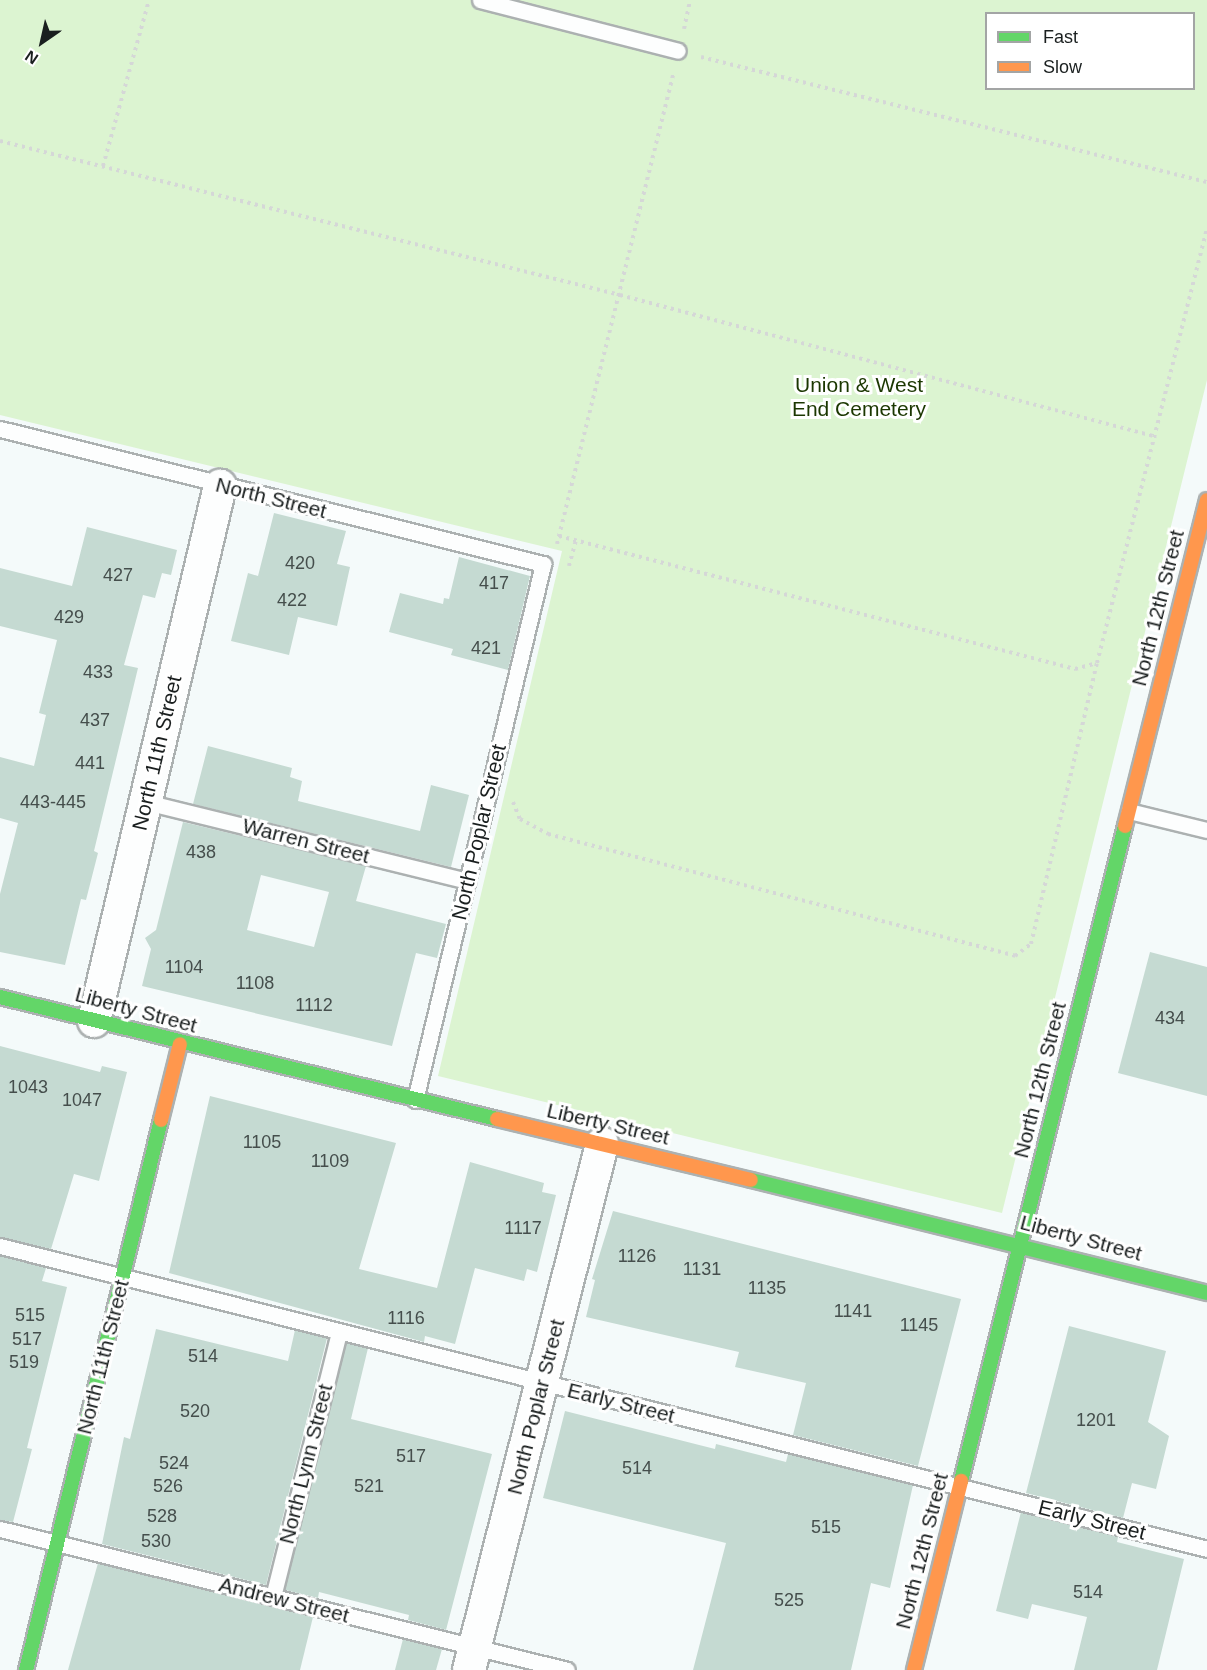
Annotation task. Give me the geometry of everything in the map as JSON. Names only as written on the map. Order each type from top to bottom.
[{"type":"street","name":"North 11th Street","points":[[94,1020],[220,486]]},
{"type":"street","name":"North 12th Street","points":[[914,1670],[1207,500]]},
{"type":"street","name":"Liberty Street","points":[[0,997],[180,1044],[1021,1244],[1207,1293]]},
{"type":"street","name":"North 11th Street","points":[[26,1670],[180,1044]]},
{"type":"street","name":"North Poplar Street","points":[[472,1658],[602,1144]]},
{"type":"lane","points":[[480,0],[678,51]]},
{"type":"lane","name":"North Street","points":[[0,429],[220,486],[543,564]]},
{"type":"lane","name":"North Poplar Street","points":[[415,1100],[543,564]]},
{"type":"lane","name":"Warren Street","points":[[146,802],[467,881]]},
{"type":"lane","points":[[1130,811],[1207,830]]},
{"type":"lane","name":"Early Street","points":[[0,1246],[1207,1549]]},
{"type":"lane","name":"North Lynn Street","points":[[273,1597],[339,1332]]},
{"type":"lane","name":"Andrew Street","points":[[0,1529],[273,1597],[472,1658],[567,1670]]},
{"type":"path","points":[[103,166],[149,0]]},
{"type":"path","points":[[543,564],[555,551],[559,536],[620,295],[690,0]]},
{"type":"path","points":[[678,51],[1207,182]]},
{"type":"path","points":[[0,141],[620,295],[1157,437]]},
{"type":"path","points":[[511,796],[520,819],[548,834],[1015,956],[1030,944],[1097,663],[1157,437],[1207,229]]},
{"type":"path","points":[[559,536],[1075,669],[1097,663]]},
{"type":"path","points":[[567,575],[576,540]]},
{"type":"green space","name":"Union & West End Cemetery","points":[[0,0],[1207,0],[1207,380],[1002,1213],[438,1076],[562,551],[0,415]]},
{"type":"building","points":[[274,513],[346,531],[337,564],[350,567],[337,626],[298,617],[289,655],[231,641],[248,573],[258,576]]},
{"type":"building","points":[[87,527],[177,550],[171,575],[162,573],[155,598],[143,595],[124,665],[138,668],[94,851],[98,853],[86,900],[81,899],[65,965],[0,952],[0,894],[18,823],[0,818],[0,757],[34,766],[46,715],[39,713],[57,640],[0,626],[0,568],[72,586]]},
{"type":"building","points":[[459,557],[530,576],[508,670],[451,655],[453,649],[389,632],[400,593],[443,604],[444,598],[449,599]]},
{"type":"building","points":[[208,746],[292,768],[290,777],[302,781],[298,801],[420,831],[431,785],[469,795],[451,867],[193,804]]},
{"type":"building","points":[[183,822],[366,866],[356,901],[446,924],[437,958],[416,953],[392,1046],[142,986],[151,949],[145,938],[156,930]],"holes":[[[261,875],[329,892],[314,947],[247,930]]]},
{"type":"building","points":[[1150,952],[1207,967],[1207,1096],[1118,1073]]},
{"type":"building","points":[[0,1046],[100,1072],[102,1066],[127,1072],[99,1181],[74,1174],[51,1249],[0,1237]]},
{"type":"building","points":[[210,1096],[396,1143],[359,1269],[437,1288],[470,1162],[544,1183],[542,1192],[556,1195],[537,1272],[527,1269],[524,1281],[475,1268],[455,1344],[425,1336],[424,1342],[169,1273]]},
{"type":"building","points":[[613,1211],[961,1299],[918,1466],[793,1435],[806,1383],[735,1367],[739,1352],[586,1317],[595,1280],[592,1279]]},
{"type":"building","points":[[0,1256],[46,1268],[42,1281],[67,1287],[27,1448],[32,1449],[13,1522],[0,1520]]},
{"type":"building","points":[[1069,1326],[1166,1351],[1148,1422],[1169,1436],[1156,1489],[1132,1483],[1123,1518],[1026,1493]]},
{"type":"building","points":[[156,1329],[288,1361],[295,1330],[327,1338],[266,1585],[102,1544],[124,1437],[130,1439]]},
{"type":"building","points":[[346,1343],[368,1348],[351,1419],[492,1454],[446,1630],[408,1620],[409,1615],[319,1592],[318,1598],[285,1590]]},
{"type":"building","points":[[565,1411],[715,1449],[716,1444],[786,1462],[788,1454],[913,1485],[890,1588],[871,1583],[851,1670],[693,1670],[726,1543],[543,1498]]},
{"type":"building","points":[[1021,1512],[1118,1537],[1117,1542],[1184,1559],[1157,1670],[1074,1670],[1087,1617],[1032,1604],[1028,1619],[996,1611]]},
{"type":"building","points":[[98,1563],[313,1617],[300,1670],[68,1670]]},
{"type":"building","points":[[403,1639],[442,1649],[436,1670],[395,1670]]},
{"type":"traffic: fast","points":[[961,1481],[1125,826]]},
{"type":"traffic: fast","points":[[0,997],[497,1119]]},
{"type":"traffic: fast","points":[[26,1670],[161,1120]]},
{"type":"traffic: fast","points":[[751,1180],[1207,1293]]},
{"type":"traffic: slow","points":[[1125,826],[1207,500]]},
{"type":"traffic: slow","points":[[161,1120],[180,1044]]},
{"type":"traffic: slow","points":[[497,1119],[751,1180]]},
{"type":"traffic: slow","points":[[914,1670],[961,1481]]}]
